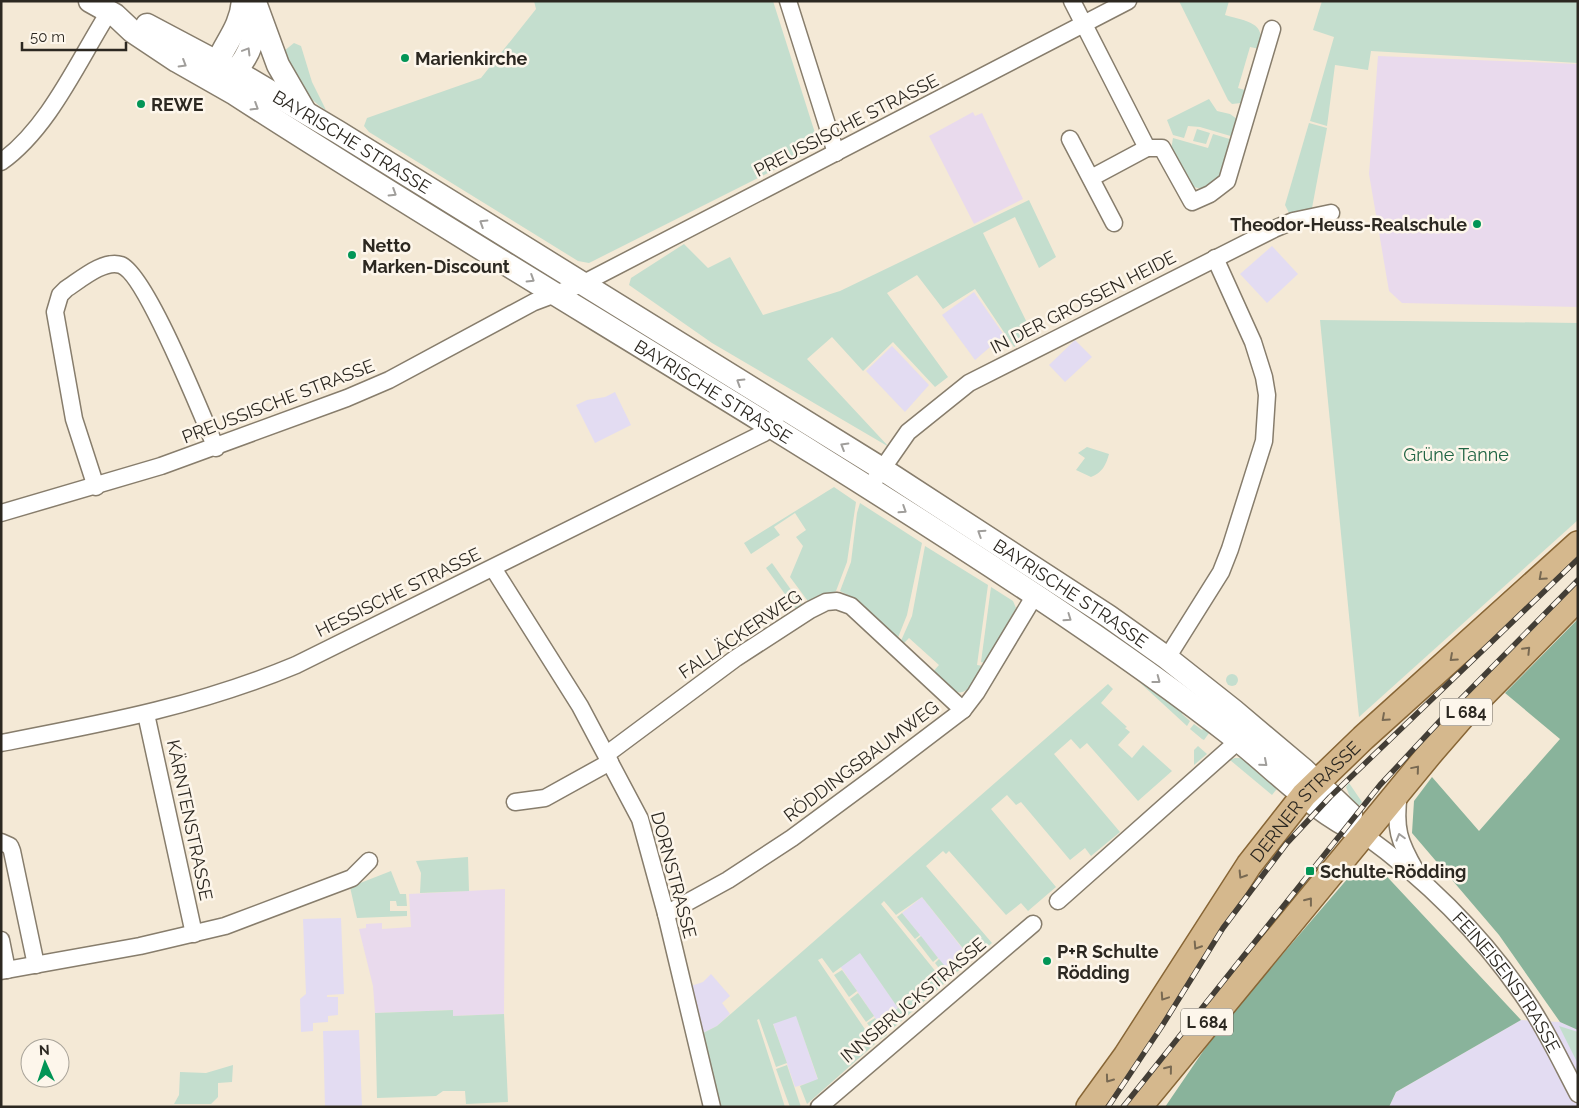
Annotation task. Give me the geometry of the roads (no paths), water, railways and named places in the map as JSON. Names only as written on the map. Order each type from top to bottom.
[{"type":"main road","name":"DERNER STRASSE","points":[[1089,1107],[1126,1056],[1249,865],[1310,788],[1578,544]]},
{"type":"main road","name":"L 684","points":[[1139,1107],[1399,790],[1465,713],[1578,598]]},
{"type":"street","points":[[788,1],[836,152]]},
{"type":"street","points":[[1072,1],[1147,148]]},
{"type":"street","name":"PREUSSISCHE STRASSE","points":[[582,284],[1128,1]]},
{"type":"street","points":[[222,72],[252,43],[257,24],[251,3]]},
{"type":"street","points":[[251,3],[278,65],[306,113]]},
{"type":"street","points":[[1,162],[24,142],[47,113],[105,10]]},
{"type":"street","name":"BAYRISCHE STRASSE","points":[[105,10],[132,31],[306,113],[882,469],[1108,616],[1167,658],[1246,734],[1310,788],[1354,818],[1363,834]]},
{"type":"street","points":[[1091,178],[1147,148],[1162,148],[1192,202],[1210,194],[1227,181],[1272,29]]},
{"type":"street","name":"BAYRISCHE STRASSE","points":[[222,72],[556,294],[870,488],[1035,595],[1136,664],[1246,734]]},
{"type":"street","points":[[1070,139],[1114,223]]},
{"type":"street","name":"IN DER GROSSEN HEIDE","points":[[882,469],[908,432],[969,383],[1215,258],[1293,221],[1331,213]]},
{"type":"street","points":[[1167,658],[1221,572],[1230,550],[1264,441],[1267,395],[1264,377],[1253,342],[1215,258]]},
{"type":"street","points":[[96,487],[74,419],[55,312],[60,294],[112,264],[122,266],[130,272],[148,301],[182,365],[216,448]]},
{"type":"street","points":[[556,294],[582,284]]},
{"type":"street","name":"PREUSSISCHE STRASSE","points":[[1,512],[96,487],[216,448],[338,402],[389,380],[534,302],[556,294]]},
{"type":"street","name":"HESSISCHE STRASSE","points":[[1,743],[146,714],[222,693],[296,665],[764,433],[782,408]]},
{"type":"street","points":[[870,488],[882,469]]},
{"type":"street","name":"DORNSTRASSE","points":[[493,568],[552,658],[640,819],[666,914],[712,1107]]},
{"type":"street","name":"RÖDDINGSBAUMWEG","points":[[666,914],[728,880],[792,838],[962,710],[976,693],[1035,595]]},
{"type":"street","name":"FALLÄCKERWEG","points":[[515,802],[545,798],[608,758],[736,658],[810,610],[826,602],[837,601],[851,606],[962,710]]},
{"type":"street","name":"KÄRNTENSTRASSE","points":[[146,714],[194,934]]},
{"type":"street","points":[[1058,901],[1246,734]]},
{"type":"street","name":"FEINEISENSTRASSE","points":[[1399,790],[1396,823],[1398,836],[1421,880]]},
{"type":"street","name":"FEINEISENSTRASSE","points":[[1363,834],[1421,880],[1455,913],[1510,977],[1540,1022],[1578,1094]]},
{"type":"street","points":[[1,842],[10,846],[12,851],[36,965]]},
{"type":"street","points":[[1,940],[4,971],[194,934],[245,920],[352,878],[369,861]]},
{"type":"street","name":"INNSBRUCKSTRASSE","points":[[819,1107],[1033,924]]},
{"type":"railway","points":[[1108,1107],[1162,1026],[1223,928],[1287,843],[1330,797],[1578,559]]},
{"type":"railway","points":[[1123,1107],[1380,785],[1452,708],[1578,580]]},
{"type":"place","name":"Marienkirche","points":[[405,58]]},
{"type":"place","name":"REWE","points":[[141,104]]},
{"type":"place","name":"Theodor-Heuss-Realschule","points":[[1477,224]]},
{"type":"place","name":"Netto Marken-Discount","points":[[352,255]]},
{"type":"place","name":"Schulte-Rödding","points":[[1310,871]]},
{"type":"place","name":"P+R Schulte Rödding","points":[[1047,961]]},
{"type":"park label","name":"Grüne Tanne","points":[[1456,454]]}]
